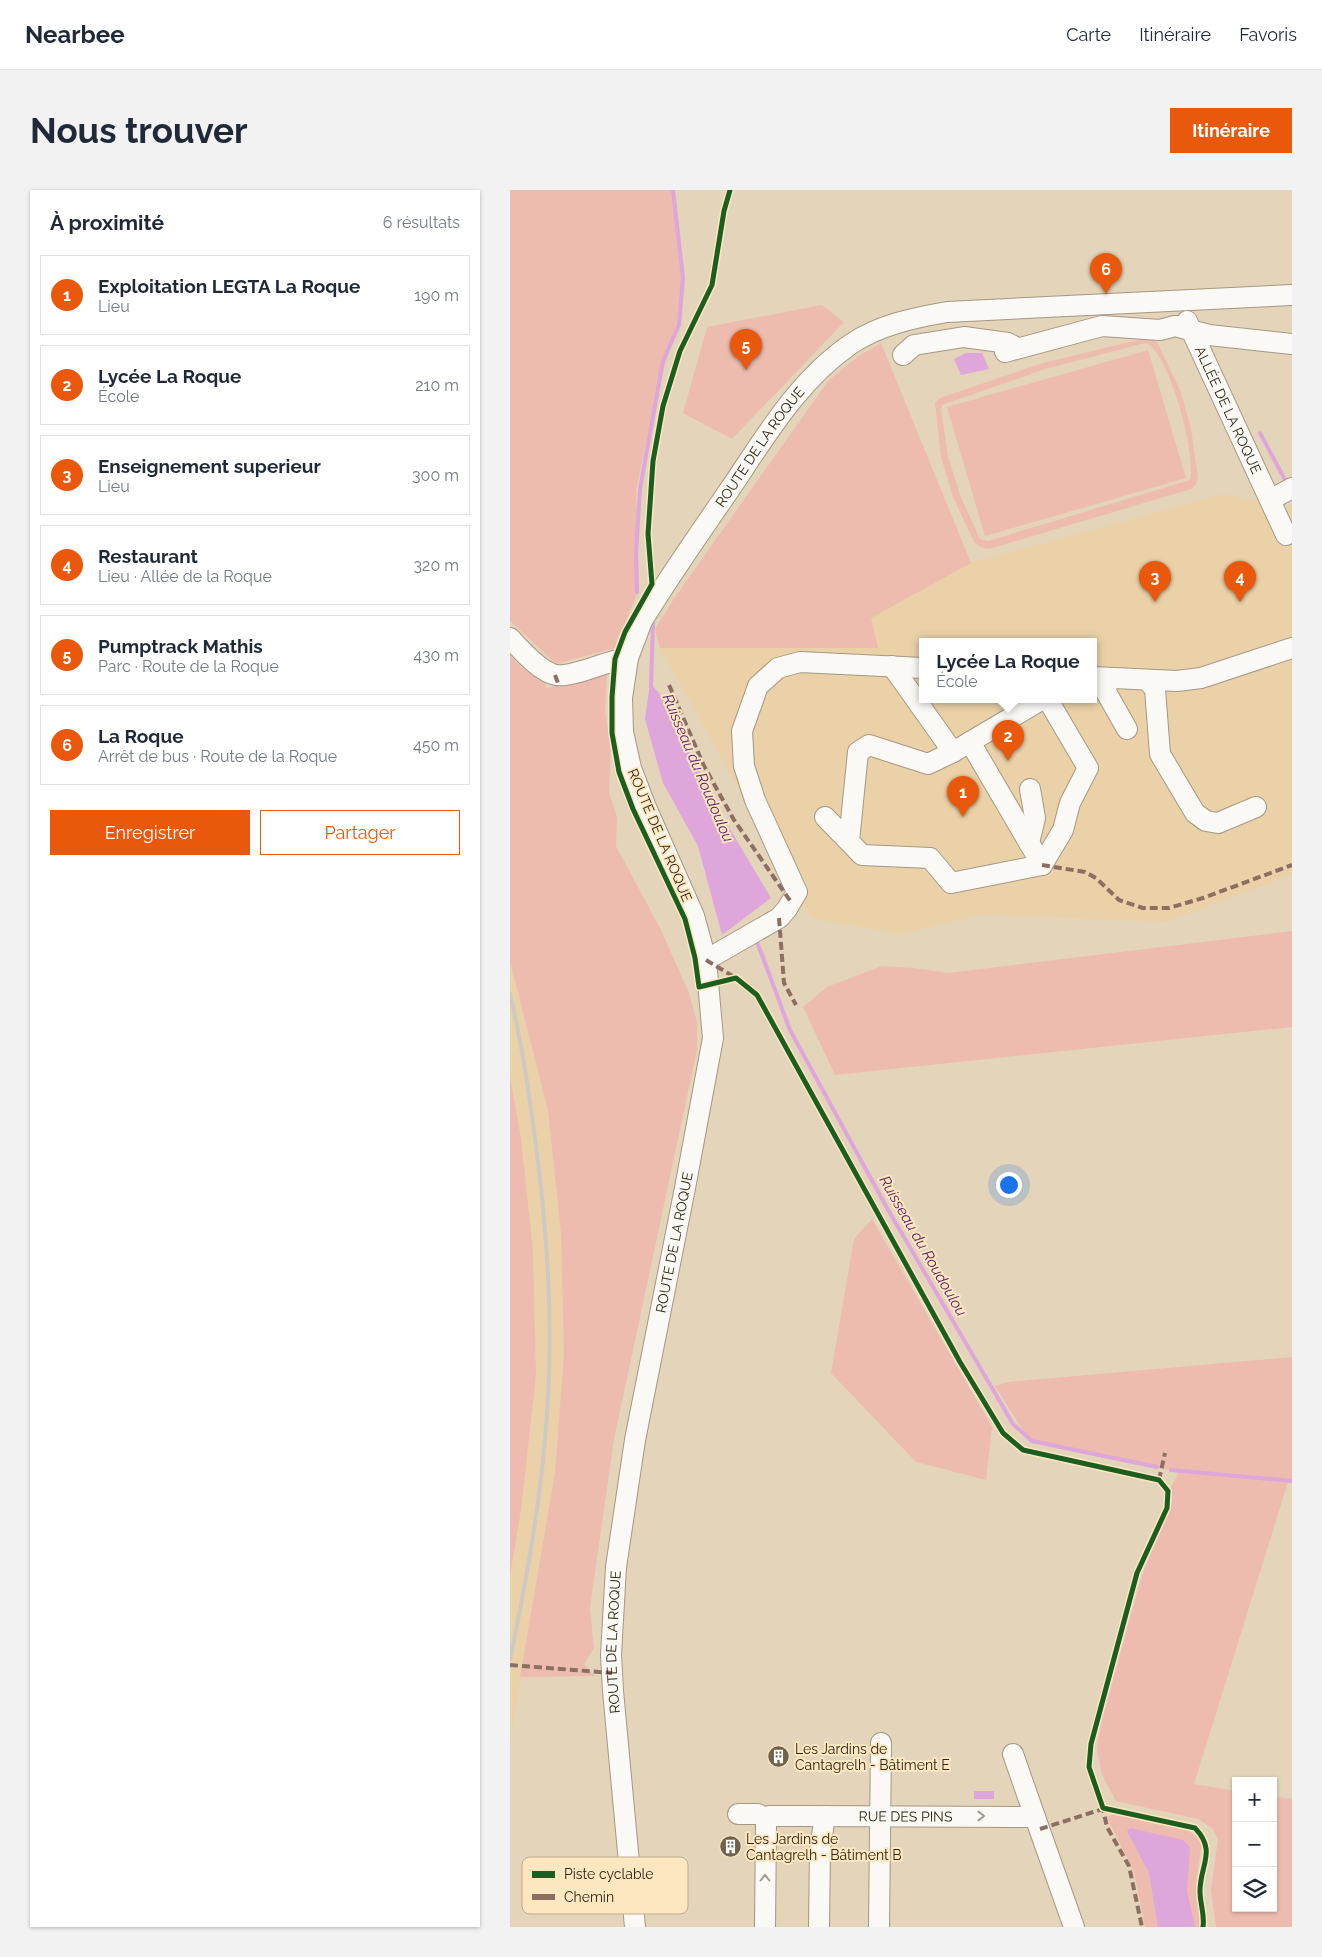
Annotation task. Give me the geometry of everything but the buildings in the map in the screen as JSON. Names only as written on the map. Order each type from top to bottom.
[{"type":"street","name":"ROUTE DE LA ROQUE","points":[[627,1857],[612,1691],[611,1655],[616,1577],[634,1440],[686,1188],[713,1038],[706,960],[694,916],[631,768],[623,732],[622,698],[628,658],[642,621],[791,400],[825,363],[852,343],[881,328],[913,318],[947,312],[1292,294]]},
{"type":"street","name":"ALLÉE DE LA ROQUE","points":[[1182,300],[1189,329],[1283,526]]},
{"type":"street","points":[[903,355],[914,345],[964,337],[1008,343],[1011,350],[1102,326],[1160,330],[1175,326],[1209,334],[1292,344]]},
{"type":"street","points":[[1270,500],[1292,488]]},
{"type":"street","points":[[510,638],[532,661],[555,675],[570,674],[615,659],[628,658]]},
{"type":"street","points":[[1127,729],[1100,678],[1177,681],[1201,678],[1292,648]]},
{"type":"street","points":[[706,960],[779,918],[787,910],[797,892],[755,800],[744,766],[742,731],[758,686],[778,668],[800,662],[919,668]]},
{"type":"street","points":[[892,666],[953,752]]},
{"type":"street","points":[[1147,680],[1155,689],[1160,754],[1195,812],[1206,821],[1218,823],[1256,807]]},
{"type":"street","points":[[849,842],[858,752],[869,745],[928,764],[953,752],[1036,703]]},
{"type":"street","points":[[825,817],[862,855],[930,858],[951,883],[1042,865],[1063,830],[1070,804],[1088,768],[1050,703]]},
{"type":"street","points":[[970,742],[1042,865]]},
{"type":"street","points":[[1029,843],[1034,818],[1030,789]]},
{"type":"street","points":[[879,1927],[881,1743]]},
{"type":"street","points":[[1013,1754],[1074,1927]]},
{"type":"street","name":"RUE DES PINS","points":[[765,1927],[766,1825],[770,1816],[1035,1816]]},
{"type":"street","points":[[819,1927],[820,1849],[825,1816]]},
{"type":"street","name":"ROUTE DE LA ROQUE","points":[[633,1914],[634,1927]]},
{"type":"shaded area","points":[[510,190],[672,190],[683,298],[673,341],[658,386],[636,490],[639,589],[615,648],[556,664],[510,621]]},
{"type":"shaded area","points":[[822,305],[844,322],[732,439],[683,413],[707,327]]},
{"type":"shaded area","points":[[1146,338],[1153,339],[1158,344],[1181,392],[1191,429],[1198,478],[1196,484],[1191,489],[989,549],[980,547],[974,542],[953,497],[941,457],[935,403],[940,398],[1043,363]],"holes":[[[1145,343],[1154,350],[1172,383],[1179,405],[1189,450],[1190,480],[988,541],[980,539],[960,495],[948,456],[942,405],[1045,369]]]},
{"type":"shaded area","points":[[881,343],[971,563],[871,618],[878,648],[660,648],[655,629],[675,597],[828,381],[857,357]]},
{"type":"shaded area","points":[[1148,350],[1186,478],[985,536],[947,407]]},
{"type":"shaded area","points":[[966,353],[982,353],[989,369],[961,375],[954,359]]},
{"type":"shaded area","points":[[1224,494],[1286,508],[1292,503],[1292,875],[1166,922],[983,914],[902,934],[811,918],[660,648],[878,648],[870,618],[971,563]]},
{"type":"shaded area","points":[[510,655],[521,667],[546,682],[546,688],[607,672],[605,712],[611,749],[609,792],[617,817],[616,846],[661,930],[689,993],[697,1022],[697,1050],[614,1439],[590,1608],[594,1648],[584,1664],[595,1676],[520,1677],[555,1473],[564,1354],[561,1233],[548,1111],[510,961]]},
{"type":"shaded area","points":[[650,683],[659,693],[724,819],[771,898],[722,935],[698,846],[663,783],[645,719]]},
{"type":"shaded area","points":[[1292,931],[1292,1027],[835,1075],[803,1007],[827,987],[882,966],[949,973]]},
{"type":"shaded area","points":[[510,961],[548,1111],[561,1233],[564,1354],[555,1473],[510,1741],[510,1576],[521,1510],[536,1375],[533,1251],[521,1138],[510,1077]]},
{"type":"shaded area","points":[[510,1077],[521,1138],[533,1251],[536,1375],[521,1510],[510,1576]]},
{"type":"shaded area","points":[[872,1219],[992,1427],[986,1480],[916,1462],[831,1373],[854,1239]]},
{"type":"shaded area","points":[[1292,1357],[1292,1482],[1288,1482],[1194,1784],[1232,1790],[1232,1912],[1277,1912],[1277,1797],[1292,1799],[1292,1927],[1216,1927],[1211,1890],[1218,1839],[1212,1828],[1198,1819],[1116,1801],[1102,1775],[1097,1749],[1101,1724],[1142,1575],[1172,1503],[1171,1487],[1179,1472],[1029,1440],[995,1386],[1008,1382]]},
{"type":"shaded area","points":[[974,1791],[994,1791],[994,1799],[974,1799]]},
{"type":"shaded area","points":[[1118,1813],[1187,1830],[1202,1840],[1196,1884],[1200,1899],[1199,1927],[1145,1927],[1134,1872],[1107,1817]]},
{"type":"shaded area","points":[[1130,1828],[1183,1840],[1190,1847],[1187,1891],[1195,1927],[1158,1927],[1149,1873],[1127,1831]]},
{"type":"waterway","name":"Ruisseau du Roudoulou","points":[[637,592],[636,554],[640,489],[663,361],[679,325],[683,278],[673,190]]},
{"type":"waterway","points":[[1260,433],[1284,478]]},
{"type":"waterway","name":"Ruisseau du Roudoulou","points":[[651,686],[653,623]]},
{"type":"waterway","name":"Ruisseau du Roudoulou","points":[[756,939],[790,1030],[887,1208],[1013,1424],[1032,1441],[1157,1467]]},
{"type":"waterway","name":"Ruisseau du Roudoulou","points":[[1171,1470],[1292,1481]]},
{"type":"railway","points":[[510,994],[524,1062],[539,1166],[546,1237],[550,1342],[542,1475],[528,1568],[510,1659]]},
{"type":"marked path","points":[[555,675],[558,683]]},
{"type":"marked path","points":[[669,685],[704,766],[734,820],[791,902]]},
{"type":"marked path","points":[[1042,865],[1085,872],[1096,878],[1119,900],[1143,908],[1169,908],[1203,898],[1292,865]]},
{"type":"marked path","points":[[779,918],[784,983],[796,1005]]},
{"type":"marked path","points":[[706,960],[736,978]]},
{"type":"marked path","points":[[1159,1480],[1165,1453]]},
{"type":"marked path","points":[[510,1665],[612,1673]]},
{"type":"marked path","points":[[1102,1805],[1107,1827],[1129,1866],[1142,1927]]},
{"type":"marked path","points":[[1040,1829],[1106,1808]]},
{"type":"cycle path","points":[[730,190],[724,211],[712,285],[680,351],[663,406],[653,461],[648,534],[652,584],[625,632],[615,659],[612,733],[619,772],[633,809],[685,919],[695,958],[699,987],[736,978],[757,995],[960,1362],[1003,1433],[1023,1450],[1159,1480],[1168,1491],[1167,1508],[1137,1573],[1091,1744],[1089,1767],[1103,1808],[1195,1828],[1202,1836],[1206,1851],[1200,1891],[1203,1927]]},
{"type":"place","name":"La Roque","points":[[1106,294]]},
{"type":"place","name":"Pumptrack Mathis","points":[[746,370]]},
{"type":"place","name":"Enseignement superieur","points":[[1155,602]]},
{"type":"place","name":"Restaurant","points":[[1240,602]]},
{"type":"place","name":"Lycée La Roque","points":[[1008,761]]},
{"type":"place","name":"Exploitation LEGTA La Roque","points":[[963,817]]},
{"type":"place","name":"Les Jardins de Cantagrelh - Bâtiment E","points":[[779,1757]]},
{"type":"place","name":"Les Jardins de Cantagrelh - Bâtiment B","points":[[730,1847]]}]
